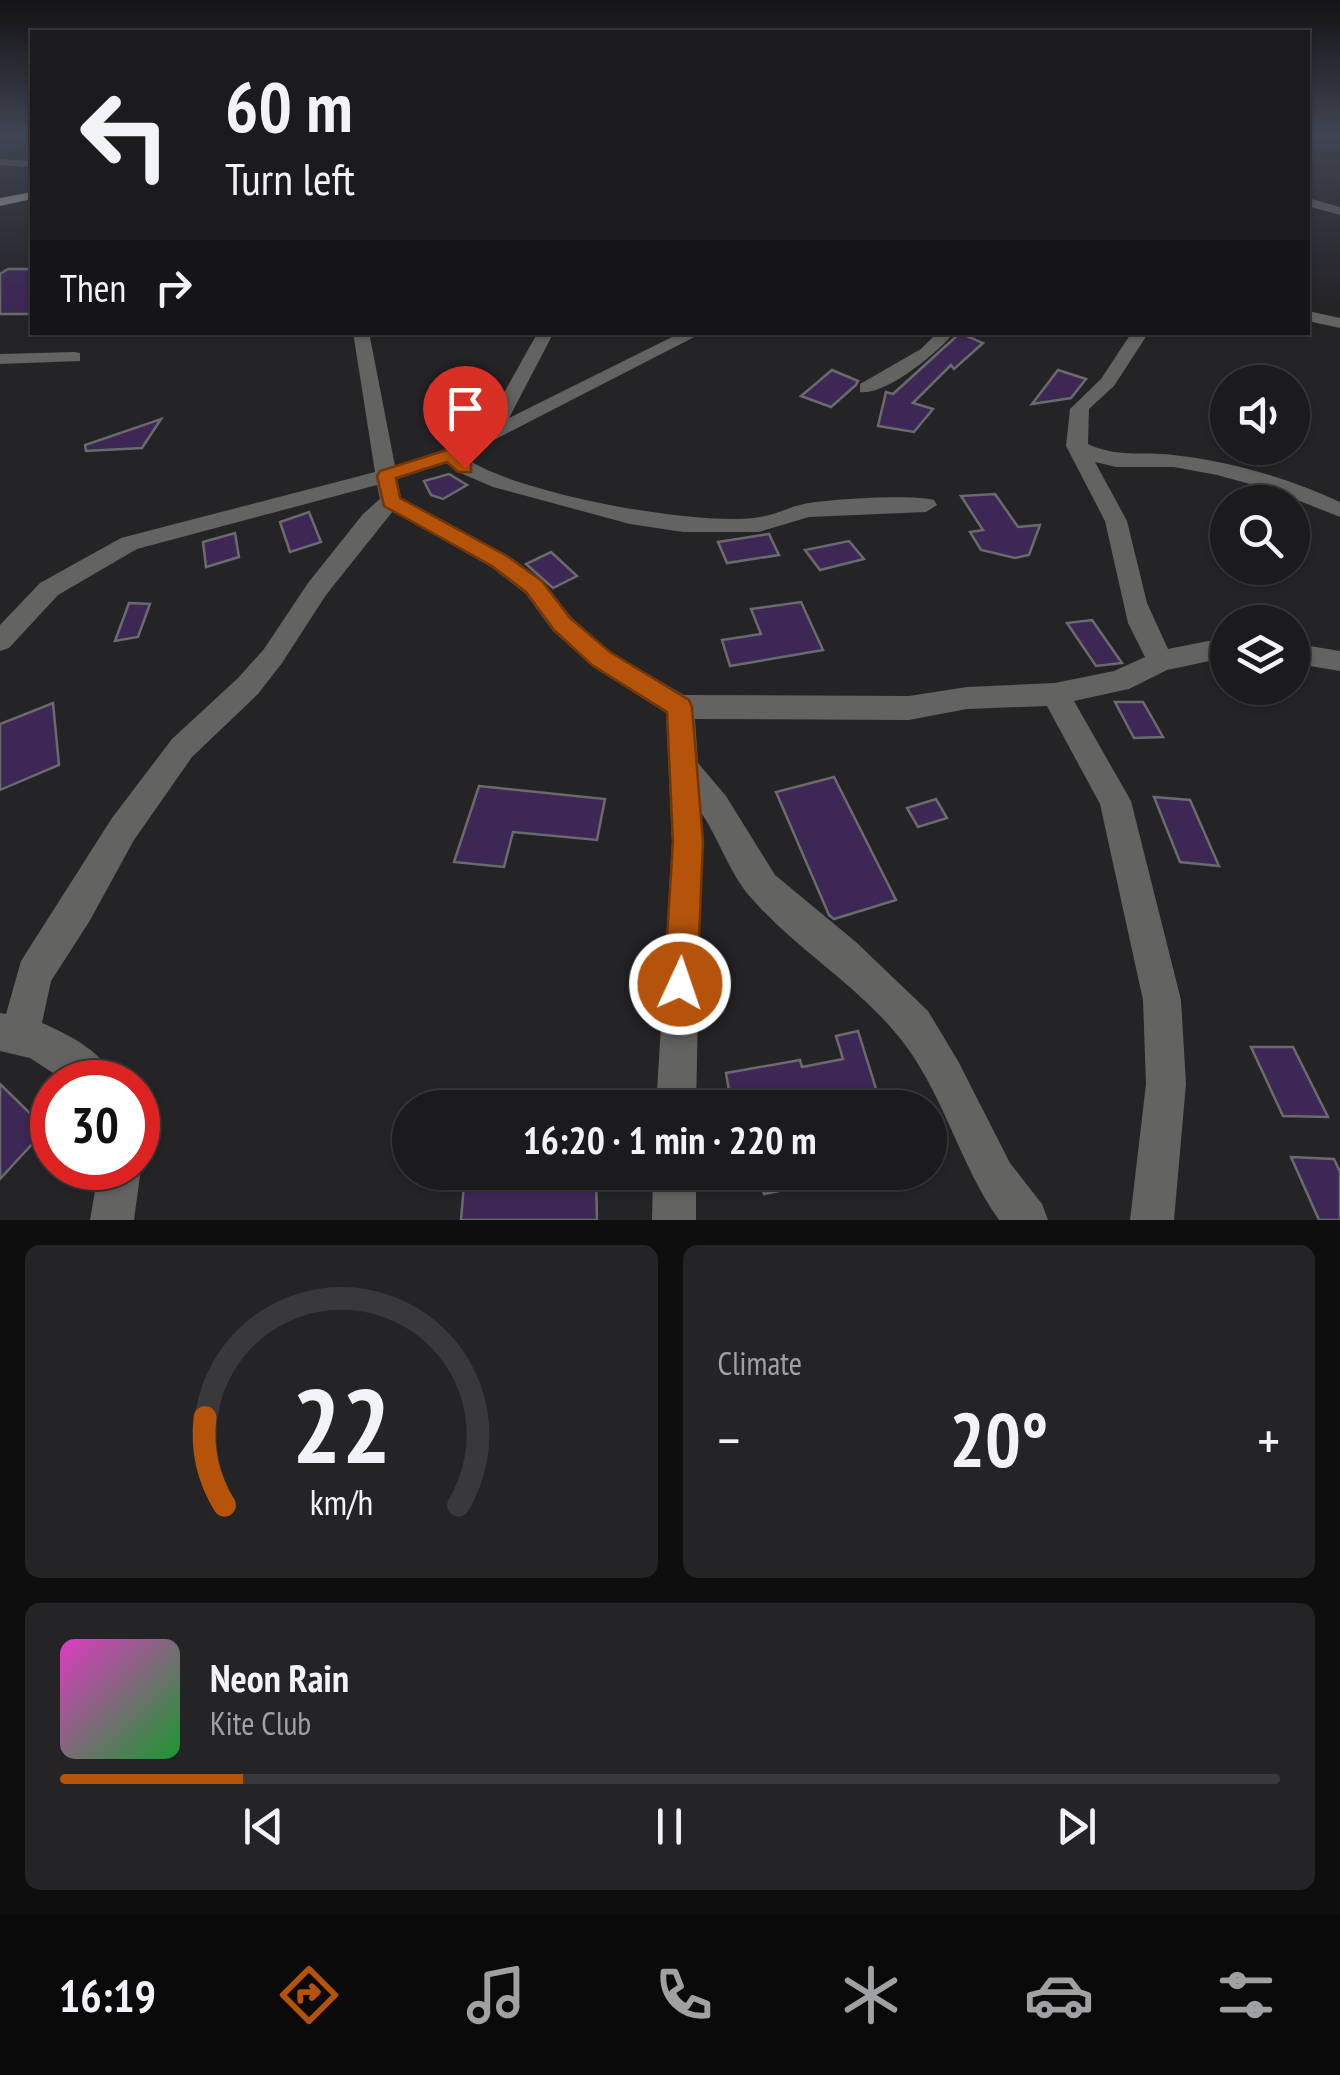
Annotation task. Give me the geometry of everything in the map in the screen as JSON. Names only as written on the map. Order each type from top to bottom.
[{"type":"main road","points":[[0,202],[30,196]]},
{"type":"street","points":[[1310,203],[1340,212]]},
{"type":"street","points":[[1310,316],[1340,322]]},
{"type":"street","points":[[73,1060],[62,1050],[10,1033],[34,974],[77,910],[123,828],[182,748],[248,686],[272,656],[389,488],[363,335]]},
{"type":"street","points":[[490,436],[544,335]]},
{"type":"street","points":[[0,641],[48,589],[129,543],[389,488],[690,335]]},
{"type":"street","points":[[866,388],[926,353],[944,335]]},
{"type":"street","points":[[1139,335],[1108,382],[1082,403],[1076,446],[1107,499],[1126,556],[1136,619],[1161,661]]},
{"type":"street","points":[[0,359],[74,357]]},
{"type":"street","points":[[1076,446],[1116,464],[1158,459],[1229,471],[1266,480],[1340,510]]},
{"type":"street","points":[[450,455],[465,468],[500,482],[630,518],[682,525],[748,526],[807,510],[926,504]]},
{"type":"street","points":[[1107,499],[1107,482],[1116,464]]},
{"type":"street","points":[[389,488],[534,586],[562,624],[601,659],[680,707],[910,708],[967,698],[1055,694],[1119,681],[1161,661],[1210,651]]},
{"type":"street","points":[[1310,656],[1340,661]]},
{"type":"street","points":[[1055,694],[1115,801],[1162,1000],[1166,1084],[1152,1220]]},
{"type":"street","points":[[677,1090],[688,842],[680,707]]},
{"type":"street","points":[[683,767],[716,806],[762,887],[843,956],[914,1026],[944,1075],[995,1178],[1026,1220]]},
{"type":"street","points":[[112,1220],[117,1190]]},
{"type":"street","points":[[674,1220],[675,1190]]},
{"type":"building","points":[[8,269],[30,269],[30,314],[0,314],[0,274]]},
{"type":"building","points":[[958,335],[983,343],[954,369],[951,365],[913,403],[933,409],[914,432],[878,426],[886,392],[893,394]]},
{"type":"building","points":[[832,370],[858,381],[856,385],[831,407],[801,396]]},
{"type":"building","points":[[1058,370],[1086,379],[1071,398],[1032,404]]},
{"type":"building","points":[[161,419],[142,448],[86,451],[85,445]]},
{"type":"building","points":[[449,474],[467,485],[443,499],[431,495],[424,481]]},
{"type":"building","points":[[995,494],[1018,527],[1040,525],[1029,555],[1015,558],[981,550],[970,532],[983,530],[961,496]]},
{"type":"building","points":[[309,512],[321,542],[290,552],[280,522]]},
{"type":"building","points":[[235,533],[239,557],[206,567],[203,542]]},
{"type":"building","points":[[769,534],[779,555],[727,563],[718,542]]},
{"type":"building","points":[[849,541],[864,559],[820,570],[805,550]]},
{"type":"building","points":[[551,552],[577,576],[553,588],[526,564]]},
{"type":"building","points":[[801,602],[823,650],[730,666],[722,640],[761,634],[751,609]]},
{"type":"building","points":[[129,603],[150,604],[138,637],[115,641]]},
{"type":"building","points":[[1092,620],[1122,663],[1096,666],[1067,623]]},
{"type":"building","points":[[1115,702],[1143,702],[1163,737],[1134,738]]},
{"type":"building","points":[[53,703],[59,765],[0,790],[0,724]]},
{"type":"building","points":[[834,777],[896,900],[834,919],[776,792]]},
{"type":"building","points":[[479,786],[605,799],[597,840],[513,832],[504,867],[454,862]]},
{"type":"building","points":[[1154,797],[1190,800],[1219,866],[1180,862]]},
{"type":"building","points":[[936,799],[947,818],[918,827],[907,808]]},
{"type":"building","points":[[858,1031],[876,1090],[729,1090],[726,1073],[800,1060],[802,1067],[843,1059],[836,1036]]},
{"type":"building","points":[[1251,1047],[1293,1047],[1328,1117],[1283,1116]]},
{"type":"building","points":[[0,1084],[30,1113],[30,1146],[0,1179]]},
{"type":"building","points":[[1291,1157],[1334,1159],[1340,1172],[1340,1220],[1319,1220]]},
{"type":"building","points":[[464,1190],[596,1190],[597,1220],[461,1220]]},
{"type":"route","points":[[465,468],[450,455],[386,476],[391,501],[500,561],[534,586],[562,624],[601,659],[680,707],[688,842],[680,984]]}]
